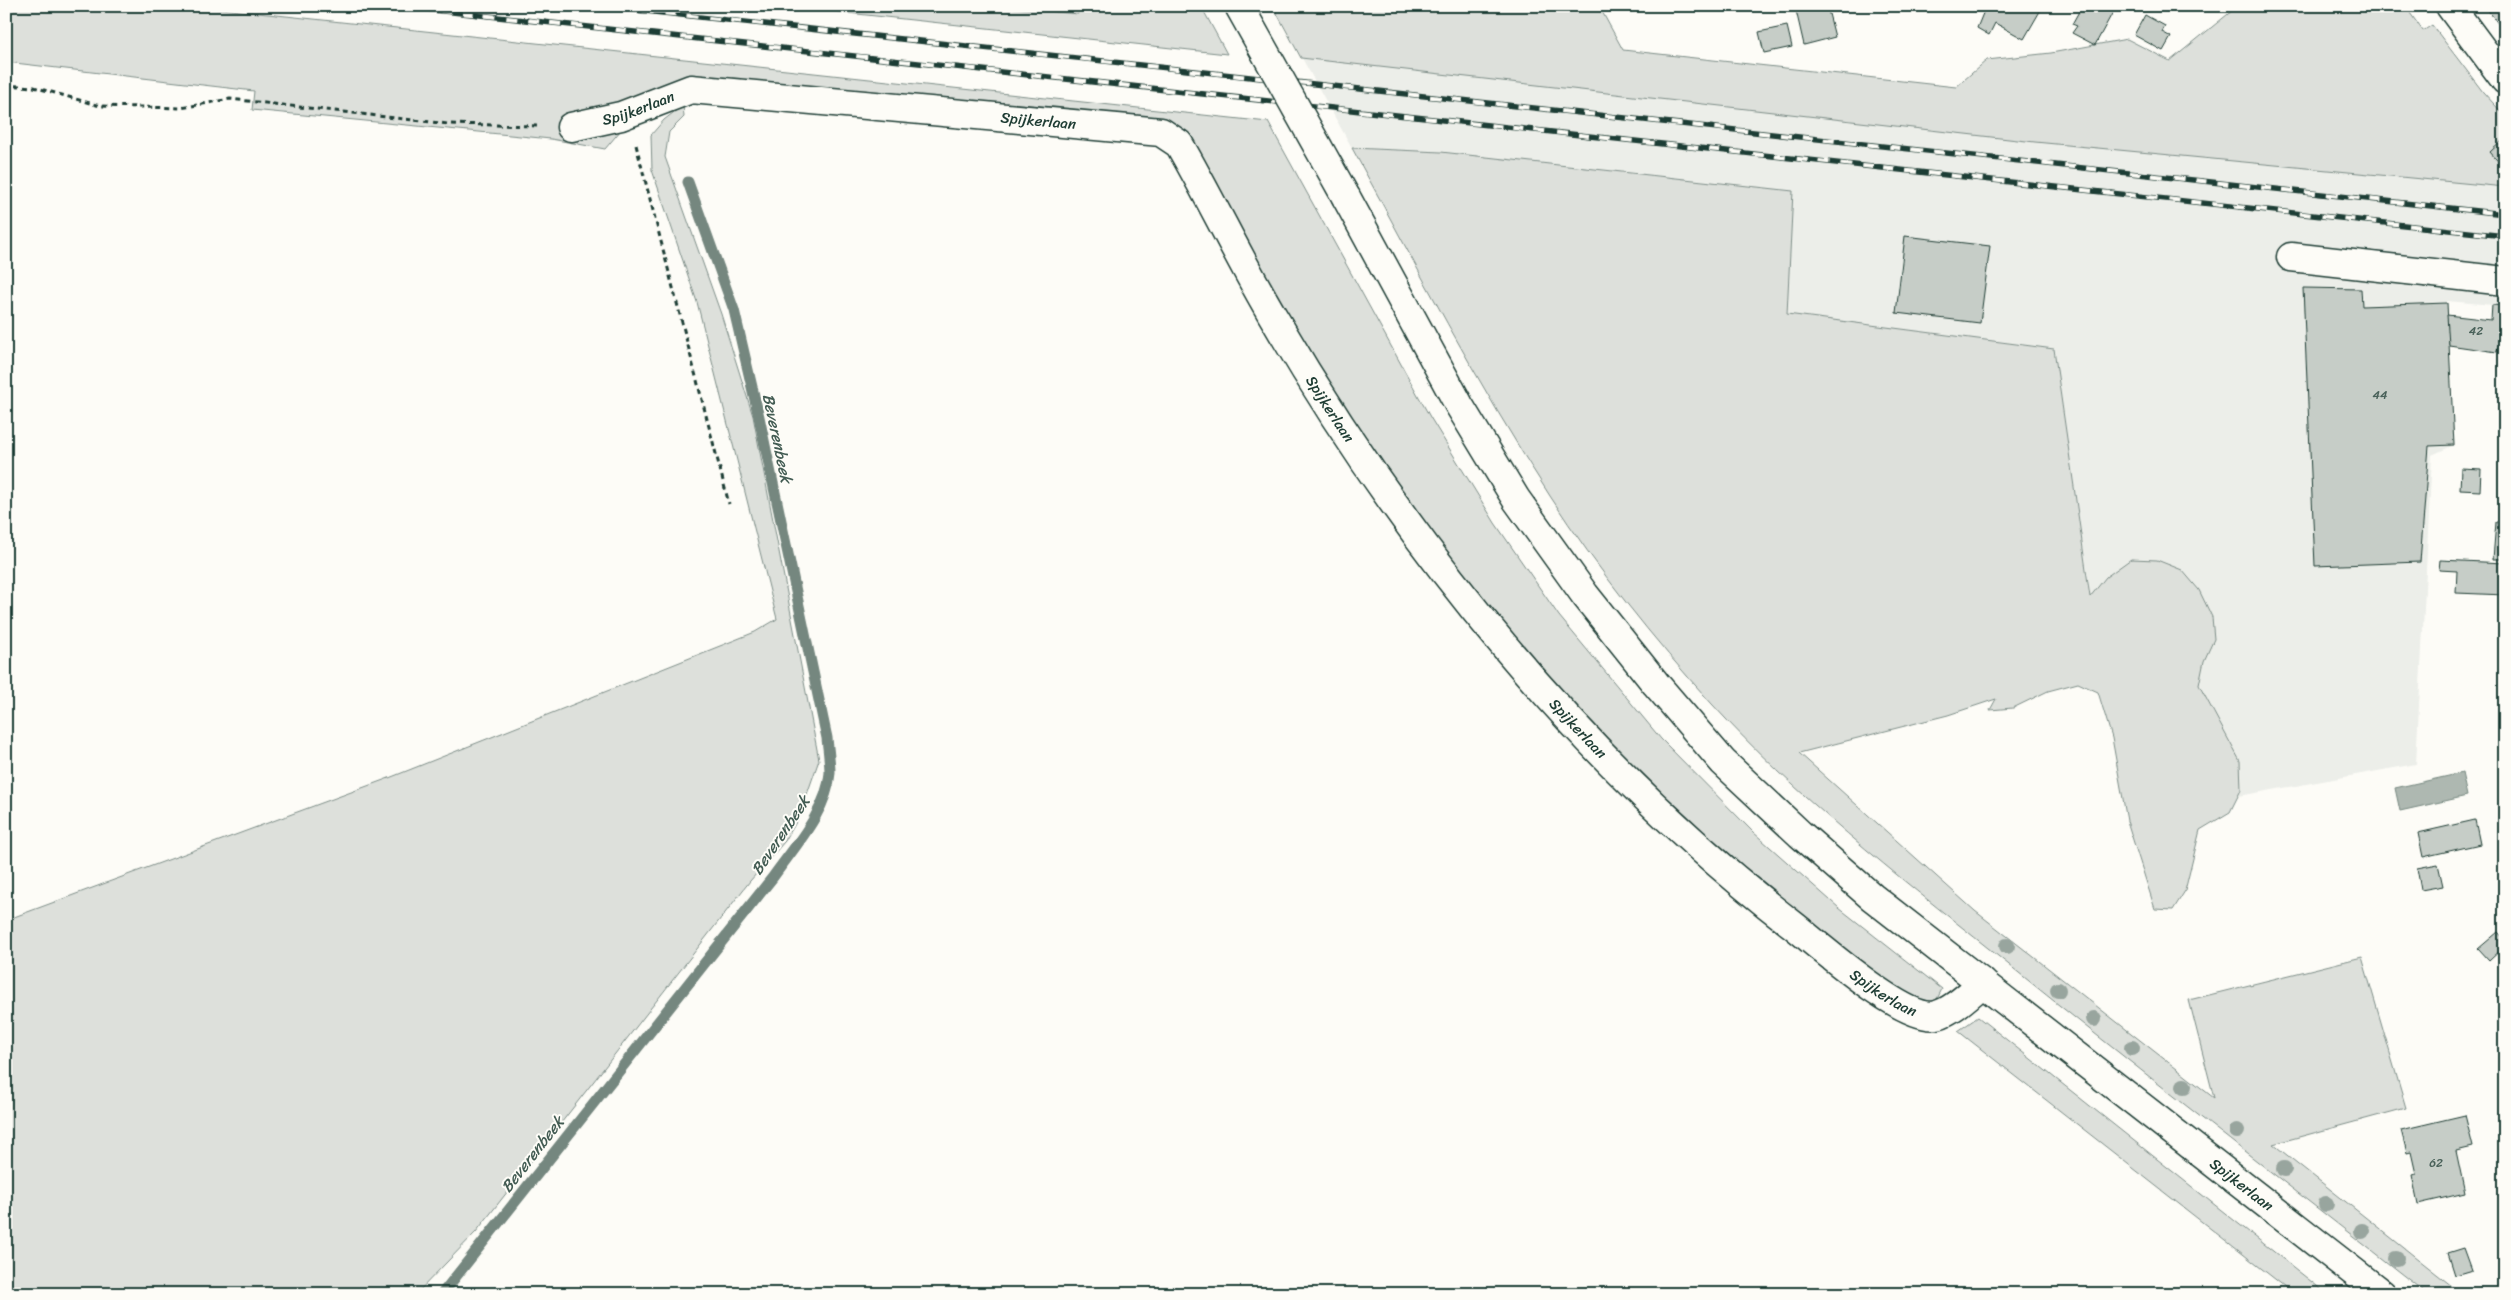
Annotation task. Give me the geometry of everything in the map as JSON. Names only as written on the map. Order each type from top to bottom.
[{"type":"street","name":"Spijkerlaan","points":[[1239,6],[1459,405],[1516,499],[1585,595],[1650,677],[1723,762],[1800,834],[1872,897],[2382,1294]]},
{"type":"street","points":[[2450,6],[2503,76]]},
{"type":"street","name":"Spijkerlaan","points":[[571,127],[621,116],[691,89],[1161,132],[1179,144],[1274,318],[1394,505],[1439,567],[1498,640],[1624,776],[1671,824],[1718,865],[1898,1005],[1918,1014],[1937,1015],[1953,1007],[1983,983]]},
{"type":"street","points":[[2291,257],[2505,281]]},
{"type":"path","points":[[6,85],[34,87],[100,106],[181,108],[230,99],[448,124],[571,127]]},
{"type":"path","points":[[621,116],[639,150],[728,504]]},
{"type":"shaded area","points":[[6,6],[193,6],[1268,122],[1430,417],[1495,523],[1559,616],[1661,739],[1753,832],[1839,908],[1942,989],[1937,999],[1931,1002],[1909,1000],[1699,837],[1514,645],[1333,396],[1219,193],[1188,133],[786,85],[642,105],[605,149],[551,139],[252,110],[254,91],[6,62]]},
{"type":"shaded area","points":[[783,6],[994,6],[1078,14],[1077,6],[1201,6],[1227,54]]},
{"type":"shaded area","points":[[1273,6],[1599,6],[1623,50],[1956,87],[1987,60],[2051,53],[2127,39],[2170,61],[2238,6],[2405,6],[2423,31],[2432,25],[2483,92],[2505,116],[2505,187],[2035,142],[1301,58]]},
{"type":"shaded area","points":[[1293,42],[2505,175],[2505,306],[2447,301],[2454,445],[2432,455],[2416,764],[2140,814],[2099,654],[2054,349],[1787,314],[1793,191],[1441,152],[1352,148]]},
{"type":"shaded area","points":[[683,105],[684,117],[669,132],[665,157],[721,314],[753,416],[819,760],[799,817],[785,841],[750,881],[476,1232],[416,1294],[6,1294],[6,920],[389,778],[755,632],[777,619],[697,302],[652,170],[651,135],[664,120]]},
{"type":"shaded area","points":[[1352,148],[1441,152],[1793,191],[1787,314],[2054,349],[2090,597],[2106,577],[2131,559],[2157,560],[2182,570],[2199,590],[2212,617],[2214,639],[2204,661],[2199,685],[2240,761],[2241,790],[2230,812],[2200,830],[2185,891],[2173,910],[2155,909],[2127,821],[2112,738],[2098,692],[2078,683],[2048,691],[2013,708],[1990,710],[1996,699],[1948,715],[1799,753],[1975,911],[2214,1098],[2189,1000],[2362,957],[2406,1108],[2273,1144],[2462,1294],[2427,1294],[1920,893],[1847,833],[1744,738],[1647,629],[1606,577],[1550,496],[1472,368]]},
{"type":"shaded area","points":[[2462,773],[2467,796],[2400,811],[2395,788]]},
{"type":"shaded area","points":[[1978,1017],[2327,1294],[2294,1294],[1958,1031]]},
{"type":"shaded area","points":[[2283,1285],[2294,1294],[2252,1294]]},
{"type":"building","points":[[1795,6],[1827,6],[1835,37],[1804,45]]},
{"type":"building","points":[[1986,6],[2043,6],[2024,39],[1995,23],[1989,35],[1977,28]]},
{"type":"building","points":[[2082,6],[2102,6],[2113,12],[2095,45],[2072,33],[2077,26],[2072,24]]},
{"type":"building","points":[[2485,6],[2505,6],[2505,33]]},
{"type":"building","points":[[2145,15],[2165,26],[2162,32],[2171,37],[2163,51],[2134,35]]},
{"type":"building","points":[[1787,26],[1792,47],[1764,53],[1759,32]]},
{"type":"building","points":[[2503,140],[2505,164],[2502,166],[2490,152]]},
{"type":"building","points":[[1905,236],[1990,246],[1980,323],[1896,313]]},
{"type":"building","points":[[2303,288],[2361,289],[2362,306],[2447,303],[2454,445],[2429,446],[2420,562],[2315,566]]},
{"type":"building","points":[[2492,305],[2505,306],[2505,342],[2499,342],[2497,352],[2449,345],[2447,315],[2491,320]]},
{"type":"building","points":[[2461,468],[2481,469],[2480,491],[2460,490]]},
{"type":"building","points":[[2496,522],[2505,522],[2505,559],[2493,559]]},
{"type":"building","points":[[2440,560],[2505,563],[2505,595],[2456,593],[2457,571],[2439,570]]},
{"type":"building","points":[[2475,820],[2480,844],[2423,857],[2418,833]]},
{"type":"building","points":[[2438,864],[2443,886],[2421,890],[2417,868]]},
{"type":"building","points":[[2498,932],[2505,940],[2505,946],[2489,961],[2478,949]]},
{"type":"building","points":[[2465,1115],[2473,1147],[2456,1151],[2465,1193],[2418,1204],[2412,1175],[2416,1174],[2411,1152],[2407,1153],[2401,1130]]},
{"type":"building","points":[[2464,1248],[2472,1270],[2455,1275],[2448,1253]]},
{"type":"waterway","name":"Beverenbeek","points":[[442,1294],[773,877],[809,828],[828,787],[830,773],[827,738],[759,417],[734,310],[688,182]]},
{"type":"railway","points":[[397,6],[2505,236]]},
{"type":"railway","points":[[599,6],[2505,214]]}]
